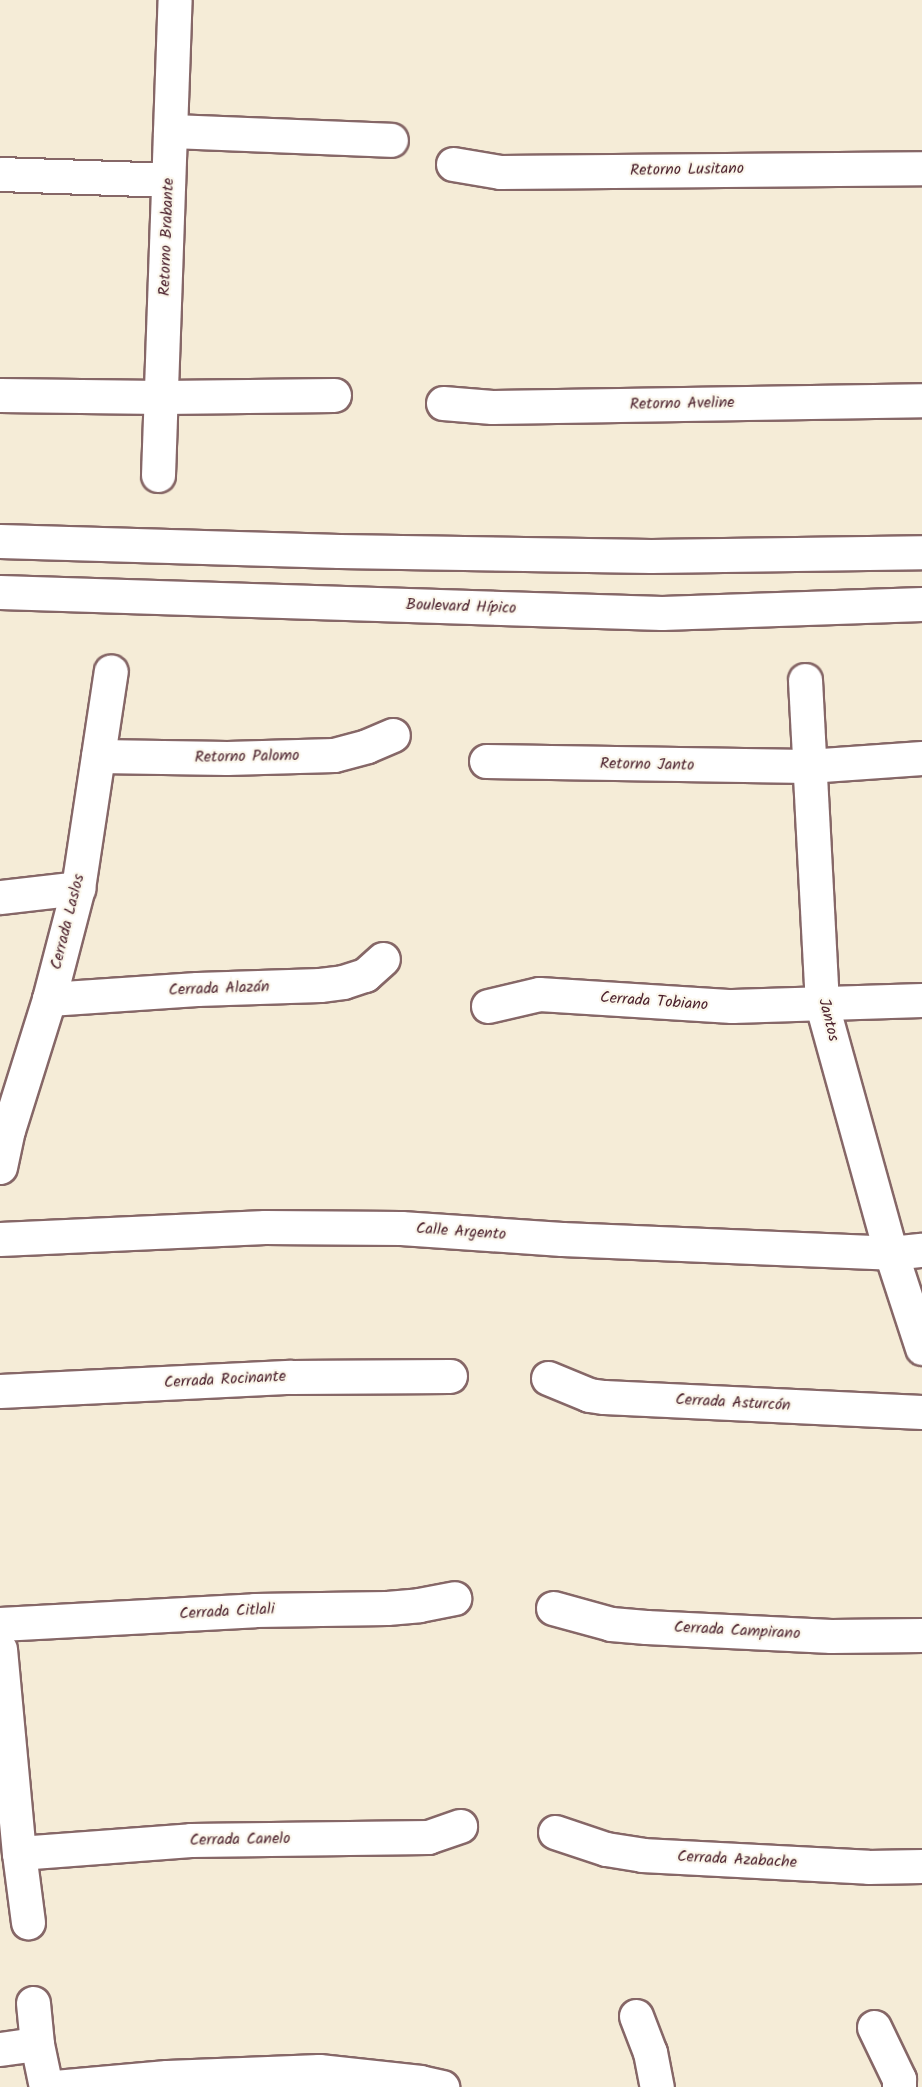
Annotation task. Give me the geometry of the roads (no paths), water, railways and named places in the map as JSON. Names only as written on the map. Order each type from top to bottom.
[{"type":"street","name":"Retorno Brabante","points":[[158,475],[175,0]]},
{"type":"street","points":[[170,130],[391,140]]},
{"type":"street","name":"Retorno Lusitano","points":[[453,164],[500,172],[922,168]]},
{"type":"street","points":[[0,174],[168,180]]},
{"type":"street","points":[[0,395],[162,397],[334,395]]},
{"type":"street","name":"Retorno Aveline","points":[[443,403],[492,407],[922,400]]},
{"type":"street","points":[[0,541],[651,556],[922,552]]},
{"type":"street","points":[[189,546],[189,597]]},
{"type":"street","name":"Boulevard Hípico","points":[[0,592],[662,613],[922,604]]},
{"type":"street","name":"Cerrada Laslos","points":[[0,1167],[4,1130],[49,999],[78,888],[111,671]]},
{"type":"street","name":"Jantos","points":[[805,680],[822,1005],[907,1251],[922,1348]]},
{"type":"street","name":"Retorno Palomo","points":[[98,756],[227,758],[334,755],[358,749],[393,735]]},
{"type":"street","name":"Retorno Janto","points":[[486,761],[808,766],[922,758]]},
{"type":"street","points":[[0,897],[78,888]]},
{"type":"street","name":"Cerrada Alazán","points":[[49,999],[197,989],[320,986],[365,975],[383,959]]},
{"type":"street","name":"Cerrada Tobiano","points":[[488,1006],[539,994],[732,1006],[822,1005],[922,1000]]},
{"type":"street","name":"Calle Argento","points":[[0,1239],[265,1227],[401,1228],[562,1239],[907,1251]]},
{"type":"street","name":"Cerrada Rocinante","points":[[0,1391],[291,1377],[450,1376]]},
{"type":"street","name":"Cerrada Asturcón","points":[[548,1378],[589,1395],[604,1397],[922,1412]]},
{"type":"street","name":"Cerrada Citlali","points":[[0,1624],[255,1610],[387,1608],[454,1598]]},
{"type":"street","name":"Cerrada Campirano","points":[[554,1608],[611,1624],[646,1627],[831,1636],[922,1635]]},
{"type":"street","points":[[0,1649],[8,1821],[19,1853],[28,1922]]},
{"type":"street","name":"Cerrada Canelo","points":[[19,1853],[192,1840],[428,1837],[460,1826]]},
{"type":"street","name":"Cerrada Azabache","points":[[555,1832],[606,1849],[642,1854],[868,1867],[922,1866]]},
{"type":"street","points":[[33,2003],[37,2044],[46,2087]]},
{"type":"street","points":[[636,2016],[650,2052],[657,2087]]},
{"type":"street","points":[[874,2027],[899,2079],[899,2087]]},
{"type":"street","points":[[0,2049],[37,2044]]},
{"type":"street","points":[[55,2087],[167,2077],[319,2071],[420,2082],[442,2087]]}]
